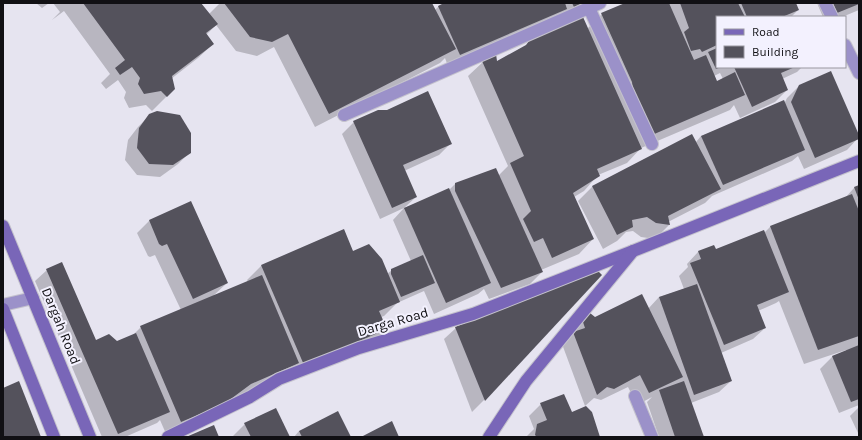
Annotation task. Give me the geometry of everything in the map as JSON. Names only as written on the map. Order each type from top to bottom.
[{"type":"street","points":[[825,3],[832,16]]},
{"type":"street","points":[[344,115],[594,5],[652,144]]},
{"type":"street","points":[[846,47],[859,73]]},
{"type":"street","name":"Darga Road","points":[[168,437],[250,397],[279,379],[359,348],[473,314],[859,161]]},
{"type":"street","name":"Dargah Road","points":[[3,226],[90,437]]},
{"type":"street","points":[[489,437],[526,381],[633,251]]},
{"type":"street","points":[[3,306],[33,298]]},
{"type":"street","points":[[3,309],[54,437]]},
{"type":"street","points":[[635,396],[652,437]]},
{"type":"building","points":[[83,3],[201,3],[218,24],[206,33],[214,44],[172,76],[175,89],[167,97],[161,91],[144,94],[138,84],[140,78],[132,67],[120,75],[115,68],[125,60]]},
{"type":"building","points":[[224,3],[432,3],[456,49],[329,114],[288,34],[272,42],[250,37]]},
{"type":"building","points":[[444,3],[565,3],[567,9],[460,55],[438,6]]},
{"type":"building","points":[[572,3],[583,3],[574,7]]},
{"type":"building","points":[[625,3],[669,3],[694,60],[706,55],[717,81],[735,72],[745,95],[652,135],[633,90],[632,82],[601,13]]},
{"type":"building","points":[[680,3],[738,3],[744,16],[716,16],[716,45],[702,52],[700,49],[691,51],[684,32],[689,28]]},
{"type":"building","points":[[741,3],[796,3],[799,10],[784,16],[747,16]]},
{"type":"building","points":[[833,3],[859,3],[859,4],[837,13]]},
{"type":"building","points":[[583,17],[642,149],[597,169],[600,176],[573,193],[594,239],[552,258],[543,238],[534,242],[523,219],[531,211],[510,163],[524,156],[482,61],[496,54],[497,61],[526,45],[529,41]]},
{"type":"building","points":[[716,48],[716,68],[718,68],[716,69],[708,52]]},
{"type":"building","points":[[734,68],[793,68],[781,73],[788,90],[752,107]]},
{"type":"building","points":[[831,71],[859,135],[859,139],[815,158],[791,102],[799,85]]},
{"type":"building","points":[[428,91],[452,144],[403,165],[417,197],[392,208],[353,121],[378,110],[387,110]]},
{"type":"building","points":[[784,100],[805,150],[723,185],[701,136]]},
{"type":"building","points":[[157,111],[180,115],[191,133],[191,153],[173,165],[149,164],[137,148],[139,128],[149,114]]},
{"type":"building","points":[[692,134],[721,189],[668,216],[670,225],[656,223],[647,217],[632,220],[633,227],[617,235],[592,186]]},
{"type":"building","points":[[496,168],[543,272],[501,288],[455,191],[455,183]]},
{"type":"building","points":[[859,185],[859,200],[854,187]]},
{"type":"building","points":[[449,188],[491,283],[446,303],[404,208]]},
{"type":"building","points":[[852,194],[859,211],[859,336],[818,350],[770,226]]},
{"type":"building","points":[[191,201],[228,283],[193,299],[167,244],[162,246],[159,244],[149,220]]},
{"type":"building","points":[[344,229],[353,251],[369,244],[382,259],[400,302],[379,311],[387,329],[304,365],[261,265]]},
{"type":"building","points":[[764,230],[789,292],[757,305],[766,328],[724,345],[690,263],[701,259],[698,251],[714,245],[716,249]]},
{"type":"building","points":[[423,255],[435,283],[401,297],[391,274],[391,269]]},
{"type":"building","points":[[62,262],[96,340],[109,334],[117,341],[136,333],[170,412],[118,434],[46,269]]},
{"type":"building","points":[[598,271],[602,275],[485,401],[455,327]]},
{"type":"building","points":[[262,275],[299,363],[251,384],[224,404],[181,422],[140,326]]},
{"type":"building","points":[[697,284],[732,381],[694,395],[659,297]]},
{"type":"building","points":[[642,294],[683,377],[649,393],[640,375],[614,389],[607,387],[597,395],[573,332],[585,328],[582,319],[590,313],[595,317]]},
{"type":"building","points":[[859,345],[859,399],[851,402],[832,356]]},
{"type":"building","points":[[19,381],[41,437],[3,437],[3,388]]},
{"type":"building","points":[[684,381],[704,437],[675,437],[659,390]]},
{"type":"building","points":[[564,394],[572,412],[586,406],[592,412],[600,437],[537,437],[535,435],[537,424],[547,420],[540,403]]},
{"type":"building","points":[[276,408],[290,437],[251,437],[244,423]]},
{"type":"building","points":[[338,411],[351,437],[302,437],[299,431]]},
{"type":"building","points":[[392,421],[399,437],[361,437]]},
{"type":"building","points":[[214,425],[219,437],[186,437]]}]
